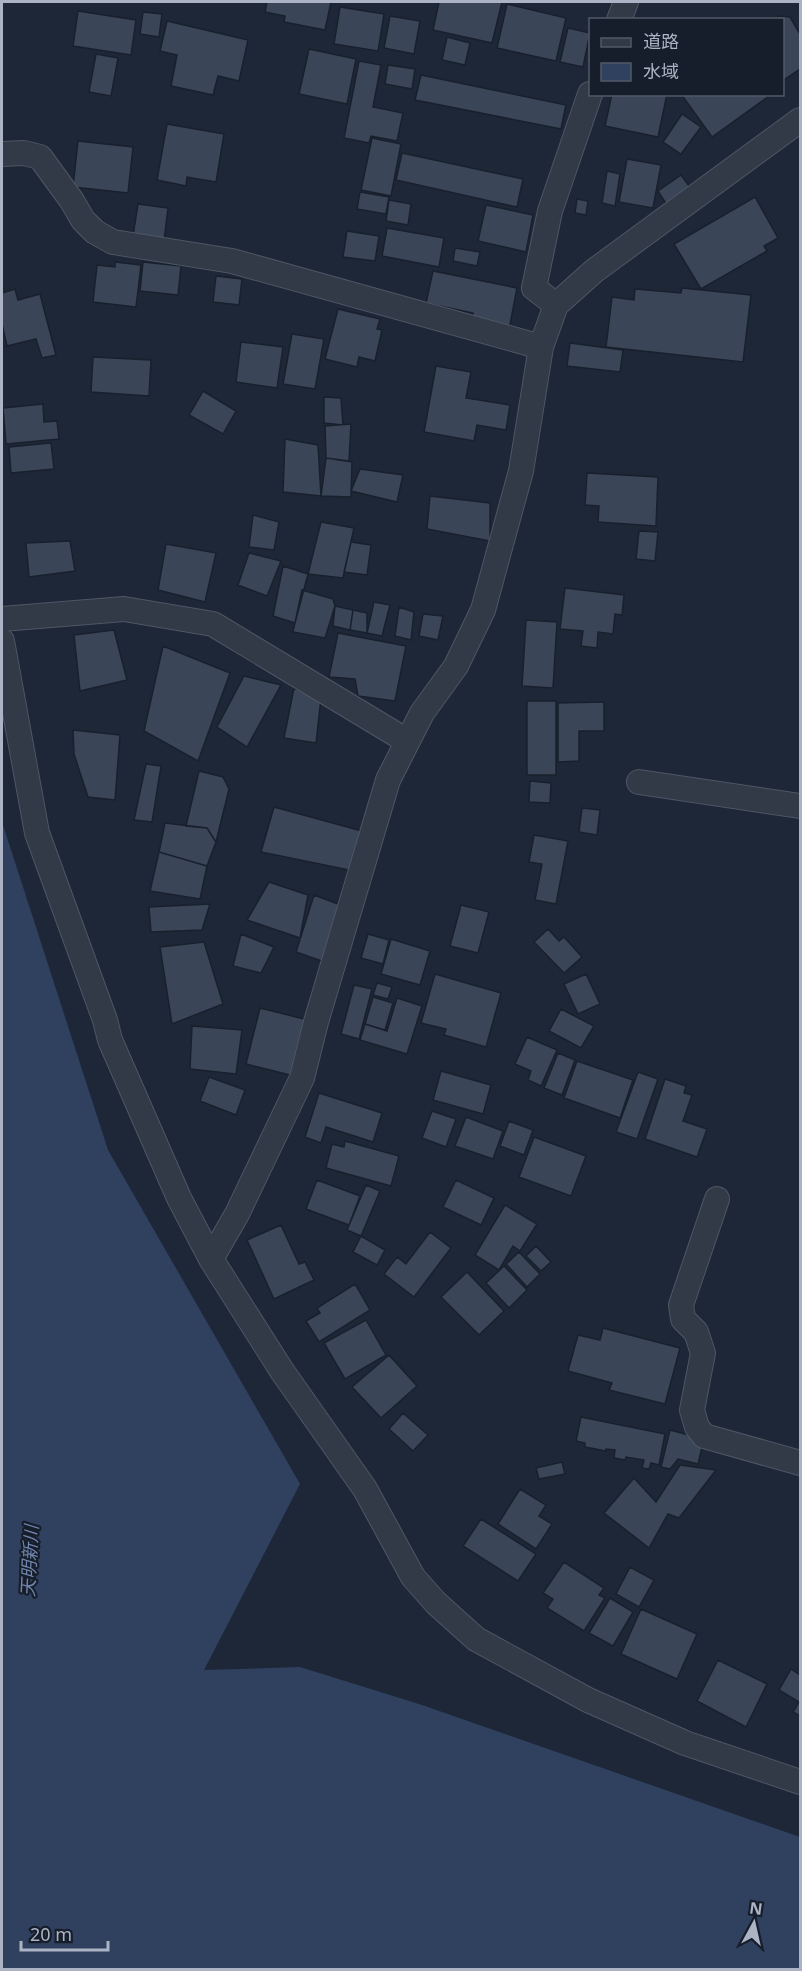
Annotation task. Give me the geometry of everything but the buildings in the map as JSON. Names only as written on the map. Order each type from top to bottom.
[{"type":"street","points":[[620,18],[626,2]]},
{"type":"street","points":[[556,305],[534,288],[550,211],[590,96]]},
{"type":"street","points":[[211,1259],[237,1214],[302,1078],[316,1022],[388,780],[422,713],[456,666],[483,610],[521,471],[541,347],[556,305],[594,272],[801,120]]},
{"type":"street","points":[[2,154],[24,153],[40,157],[83,220],[95,232],[113,242],[231,261],[541,347]]},
{"type":"street","points":[[2,619],[124,609],[213,624],[407,741]]},
{"type":"street","points":[[2,641],[37,833],[105,1020],[110,1040],[178,1197],[211,1259],[282,1371],[365,1489],[412,1577],[455,1622],[476,1639],[588,1700],[685,1743],[801,1782]]},
{"type":"street","points":[[639,782],[801,806]]},
{"type":"street","points":[[717,1199],[681,1305],[683,1320],[696,1332],[703,1353],[693,1404],[693,1419],[704,1436],[801,1463]]},
{"type":"water","name":"天明新川","points":[[2,822],[108,1150],[300,1484],[204,1670],[300,1667],[422,1705],[800,1837],[800,1969],[2,1969]]}]
